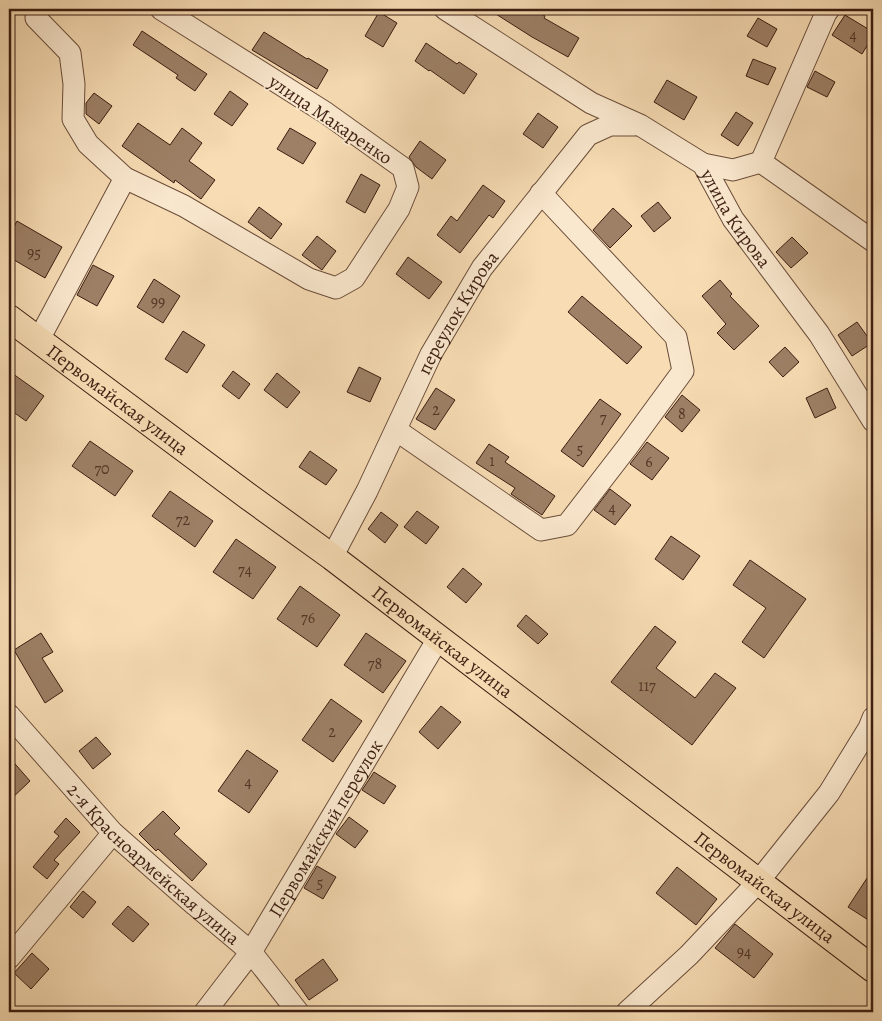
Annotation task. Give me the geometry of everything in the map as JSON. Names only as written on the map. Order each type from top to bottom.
[{"type":"main road","name":"Первомайская улица","points":[[9,318],[332,557],[873,969]]},
{"type":"street","name":"улица Макаренко","points":[[36,18],[70,53],[74,84],[74,119],[88,144],[125,178],[184,206],[309,279],[336,288],[354,278],[399,209],[408,187],[403,168],[326,113],[161,9]]},
{"type":"street","name":"улица Кирова","points":[[445,9],[591,103],[640,125],[703,164],[733,219],[819,334],[873,421]]},
{"type":"street","points":[[761,162],[829,9]]},
{"type":"street","name":"переулок Кирова","points":[[332,557],[367,491],[431,354],[482,268],[588,135],[610,125],[640,125]]},
{"type":"street","points":[[703,164],[733,170],[761,162]]},
{"type":"street","points":[[761,162],[873,240]]},
{"type":"street","points":[[38,341],[125,178]]},
{"type":"street","points":[[396,430],[540,530],[567,525],[683,371],[676,338],[541,193]]},
{"type":"street","name":"Первомайский переулок","points":[[205,1012],[251,952],[438,638]]},
{"type":"street","name":"2-я Красноармейская улица","points":[[9,715],[113,832],[251,952],[298,1012]]},
{"type":"street","points":[[627,1012],[690,955],[758,882],[829,793],[869,728],[873,718]]},
{"type":"street","points":[[9,958],[113,832]]},
{"type":"building","points":[[488,9],[534,9],[545,16],[544,18],[579,38],[568,57]]},
{"type":"building","points":[[379,12],[397,23],[383,47],[365,36]]},
{"type":"building","points":[[845,15],[873,32],[873,36],[862,54],[832,35]]},
{"type":"building","points":[[758,18],[777,29],[767,47],[747,36]]},
{"type":"building","points":[[142,31],[207,74],[195,91],[176,78],[178,75],[133,45]]},
{"type":"building","points":[[264,32],[328,70],[317,89],[252,50]]},
{"type":"building","points":[[426,43],[457,64],[459,62],[477,74],[464,94],[415,61]]},
{"type":"building","points":[[753,59],[776,68],[768,85],[746,76]]},
{"type":"building","points":[[815,71],[835,82],[827,97],[807,87]]},
{"type":"building","points":[[667,80],[697,97],[684,120],[654,102]]},
{"type":"building","points":[[230,91],[248,104],[232,126],[214,114]]},
{"type":"building","points":[[94,93],[112,106],[99,124],[86,114],[86,103]]},
{"type":"building","points":[[736,112],[753,123],[738,146],[721,135]]},
{"type":"building","points":[[538,113],[558,127],[543,148],[523,134]]},
{"type":"building","points":[[138,123],[170,145],[182,128],[202,143],[189,161],[215,180],[201,199],[175,180],[174,183],[122,146]]},
{"type":"building","points":[[290,128],[316,143],[303,164],[277,149]]},
{"type":"building","points":[[420,141],[446,160],[432,179],[416,167],[409,157]]},
{"type":"building","points":[[361,174],[380,185],[365,213],[346,202]]},
{"type":"building","points":[[483,185],[505,201],[493,218],[489,215],[460,253],[437,235],[451,216],[457,221]]},
{"type":"building","points":[[658,202],[671,218],[654,232],[641,216]]},
{"type":"building","points":[[259,207],[282,224],[271,239],[248,222]]},
{"type":"building","points":[[613,208],[632,226],[610,248],[593,230]]},
{"type":"building","points":[[17,221],[62,247],[45,278],[9,257],[9,236]]},
{"type":"building","points":[[317,236],[336,251],[322,270],[302,255]]},
{"type":"building","points":[[792,237],[808,253],[791,268],[776,252]]},
{"type":"building","points":[[408,257],[442,282],[429,299],[396,274]]},
{"type":"building","points":[[93,265],[114,276],[97,306],[77,295]]},
{"type":"building","points":[[154,279],[180,296],[163,323],[137,307]]},
{"type":"building","points":[[720,280],[732,294],[730,296],[759,326],[734,350],[717,333],[726,324],[702,296]]},
{"type":"building","points":[[582,296],[642,347],[627,364],[568,312]]},
{"type":"building","points":[[857,322],[872,343],[852,356],[838,335]]},
{"type":"building","points":[[183,331],[205,345],[187,373],[165,359]]},
{"type":"building","points":[[785,347],[799,362],[783,377],[769,362]]},
{"type":"building","points":[[359,367],[381,378],[370,402],[347,392]]},
{"type":"building","points":[[9,371],[44,396],[26,421],[9,409]]},
{"type":"building","points":[[233,371],[250,384],[239,399],[222,386]]},
{"type":"building","points":[[277,373],[300,392],[287,408],[264,390]]},
{"type":"building","points":[[436,388],[455,400],[435,430],[416,419]]},
{"type":"building","points":[[827,388],[836,408],[815,418],[806,398]]},
{"type":"building","points":[[682,395],[700,410],[682,432],[665,417]]},
{"type":"building","points":[[600,399],[621,414],[583,467],[561,451]]},
{"type":"building","points":[[90,441],[133,471],[115,496],[72,466]]},
{"type":"building","points":[[647,442],[669,458],[652,480],[630,464]]},
{"type":"building","points":[[489,444],[509,457],[505,462],[555,496],[542,515],[511,494],[515,488],[476,463]]},
{"type":"building","points":[[310,451],[337,470],[326,485],[299,467]]},
{"type":"building","points":[[610,489],[631,505],[615,525],[594,510]]},
{"type":"building","points":[[170,491],[213,521],[195,547],[152,516]]},
{"type":"building","points":[[417,511],[439,527],[426,544],[404,527]]},
{"type":"building","points":[[381,512],[398,525],[385,543],[368,529]]},
{"type":"building","points":[[671,536],[700,556],[683,580],[655,559]]},
{"type":"building","points":[[236,539],[276,567],[253,599],[213,572]]},
{"type":"building","points":[[750,560],[806,599],[764,658],[742,642],[766,608],[733,585]]},
{"type":"building","points":[[463,568],[482,584],[466,603],[447,587]]},
{"type":"building","points":[[300,586],[340,615],[317,647],[277,619]]},
{"type":"building","points":[[526,615],[548,634],[538,644],[517,626]]},
{"type":"building","points":[[655,626],[676,642],[656,668],[695,698],[715,673],[736,688],[692,745],[611,682]]},
{"type":"building","points":[[41,633],[53,652],[42,658],[63,691],[45,703],[14,650]]},
{"type":"building","points":[[366,633],[406,661],[383,693],[344,665]]},
{"type":"building","points":[[331,699],[362,721],[333,762],[302,740]]},
{"type":"building","points":[[441,706],[461,722],[438,749],[419,732]]},
{"type":"building","points":[[96,737],[111,754],[93,769],[79,751]]},
{"type":"building","points":[[247,750],[278,771],[249,813],[218,791]]},
{"type":"building","points":[[9,757],[30,781],[9,801]]},
{"type":"building","points":[[374,772],[396,786],[384,804],[362,790]]},
{"type":"building","points":[[163,811],[180,828],[174,834],[207,864],[192,881],[139,834]]},
{"type":"building","points":[[349,817],[368,831],[355,848],[336,834]]},
{"type":"building","points":[[66,818],[80,832],[54,860],[59,864],[47,879],[33,867],[59,836],[54,832]]},
{"type":"building","points":[[317,866],[336,877],[323,899],[304,888]]},
{"type":"building","points":[[677,867],[717,899],[696,925],[656,893]]},
{"type":"building","points":[[873,869],[873,923],[848,907]]},
{"type":"building","points":[[83,891],[96,902],[83,918],[70,907]]},
{"type":"building","points":[[128,906],[149,924],[133,942],[112,924]]},
{"type":"building","points":[[735,924],[773,954],[754,978],[715,948]]},
{"type":"building","points":[[32,953],[49,969],[31,989],[14,973]]},
{"type":"building","points":[[323,959],[338,980],[309,1000],[295,980]]}]
